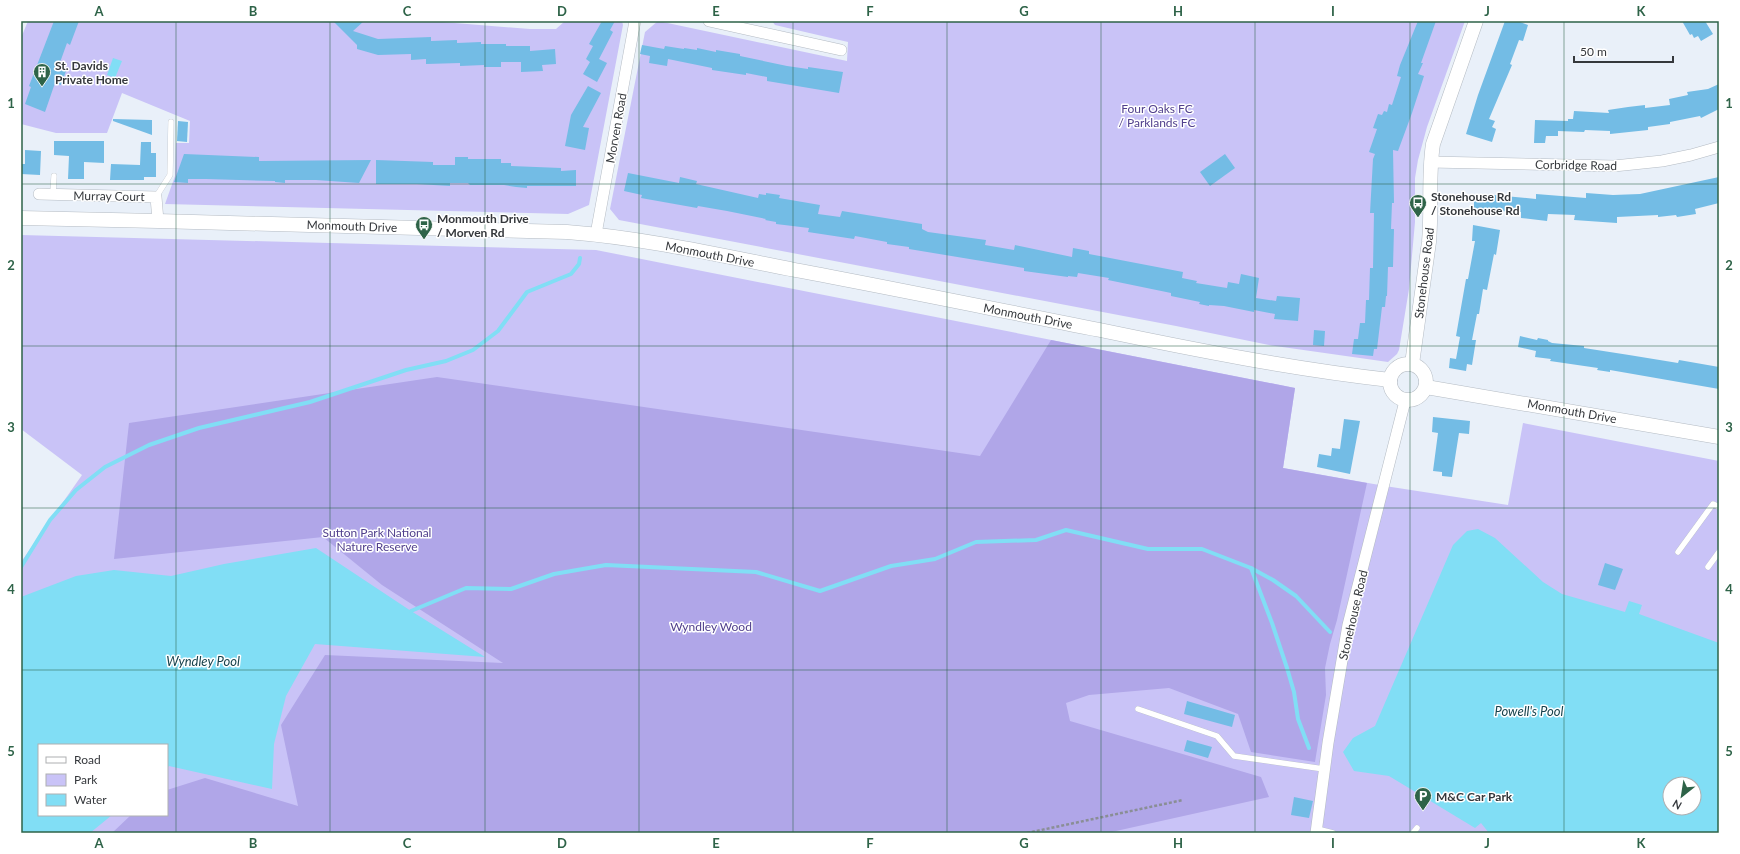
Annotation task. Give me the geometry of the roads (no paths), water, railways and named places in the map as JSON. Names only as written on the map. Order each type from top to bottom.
[{"type":"street","name":"Morven Road","points":[[596,234],[635,21]]},
{"type":"street","points":[[709,21],[751,25],[841,50]]},
{"type":"street","name":"Stonehouse Road","points":[[1412,364],[1431,222],[1430,162],[1433,144],[1438,126],[1476,21]]},
{"type":"street","name":"Corbridge Road","points":[[1430,162],[1614,166],[1662,161],[1719,147]]},
{"type":"street","name":"Murray Court","points":[[39,194],[156,197],[158,220]]},
{"type":"street","name":"Monmouth Drive","points":[[21,218],[158,220],[596,234],[743,260],[1214,353],[1348,375],[1390,380]]},
{"type":"street","points":[[1412,364],[1420,369],[1426,377],[1426,387],[1422,394],[1416,399],[1405,401],[1394,395],[1390,380],[1394,370],[1401,365],[1412,364]]},
{"type":"street","name":"Monmouth Drive","points":[[1426,387],[1719,437]]},
{"type":"street","name":"Stonehouse Road","points":[[1317,831],[1324,769],[1348,625],[1405,401]]},
{"type":"lane","points":[[156,197],[170,176],[171,122]]},
{"type":"lane","points":[[53,194],[54,176]]},
{"type":"lane","points":[[1678,552],[1713,504],[1719,507]]},
{"type":"lane","points":[[1708,567],[1719,552]]},
{"type":"lane","points":[[1138,709],[1217,736],[1234,756],[1324,769]]},
{"type":"lane","points":[[1412,833],[1417,828]]},
{"type":"lane","points":[[1317,831],[1333,833]]},
{"type":"water","points":[[113,58],[122,61],[115,78],[107,75]]},
{"type":"water","name":"Powell's Pool","points":[[1478,529],[1495,538],[1543,582],[1562,594],[1625,612],[1629,601],[1642,605],[1639,614],[1719,643],[1719,833],[1489,833],[1481,823],[1475,828],[1389,776],[1354,771],[1343,752],[1353,738],[1375,726],[1453,545],[1467,531]]},
{"type":"water","name":"Wyndley Pool","points":[[316,548],[411,611],[485,657],[315,644],[286,696],[274,744],[272,789],[168,767],[168,744],[38,744],[38,816],[111,816],[90,833],[21,833],[21,597],[76,576],[114,570],[171,576],[224,564]]},
{"type":"waterway","points":[[21,567],[50,520],[76,490],[105,467],[149,445],[199,428],[310,402],[406,370],[446,361],[473,350],[498,331],[527,292],[571,274],[579,264],[580,258]]},
{"type":"waterway","points":[[411,611],[466,588],[511,589],[554,574],[606,565],[756,572],[820,591],[891,566],[935,559],[976,542],[1036,540],[1066,530],[1148,549],[1202,549],[1251,568],[1287,668],[1294,692],[1298,719],[1309,748]]},
{"type":"waterway","points":[[1251,568],[1273,580],[1296,596],[1330,632]]},
{"type":"place","name":"St. Davids Private Home","points":[[42,87]]},
{"type":"place","name":"Stonehouse Rd / Stonehouse Rd","points":[[1418,218]]},
{"type":"place","name":"Monmouth Drive / Morven Rd","points":[[424,240]]},
{"type":"place","name":"M&C Car Park","points":[[1423,811]]},
{"type":"park label","name":"Four Oaks FC / Parklands FC","points":[[1157,115]]},
{"type":"park label","name":"Sutton Park National Nature Reserve","points":[[377,539]]},
{"type":"park label","name":"Wyndley Wood","points":[[711,626]]}]
